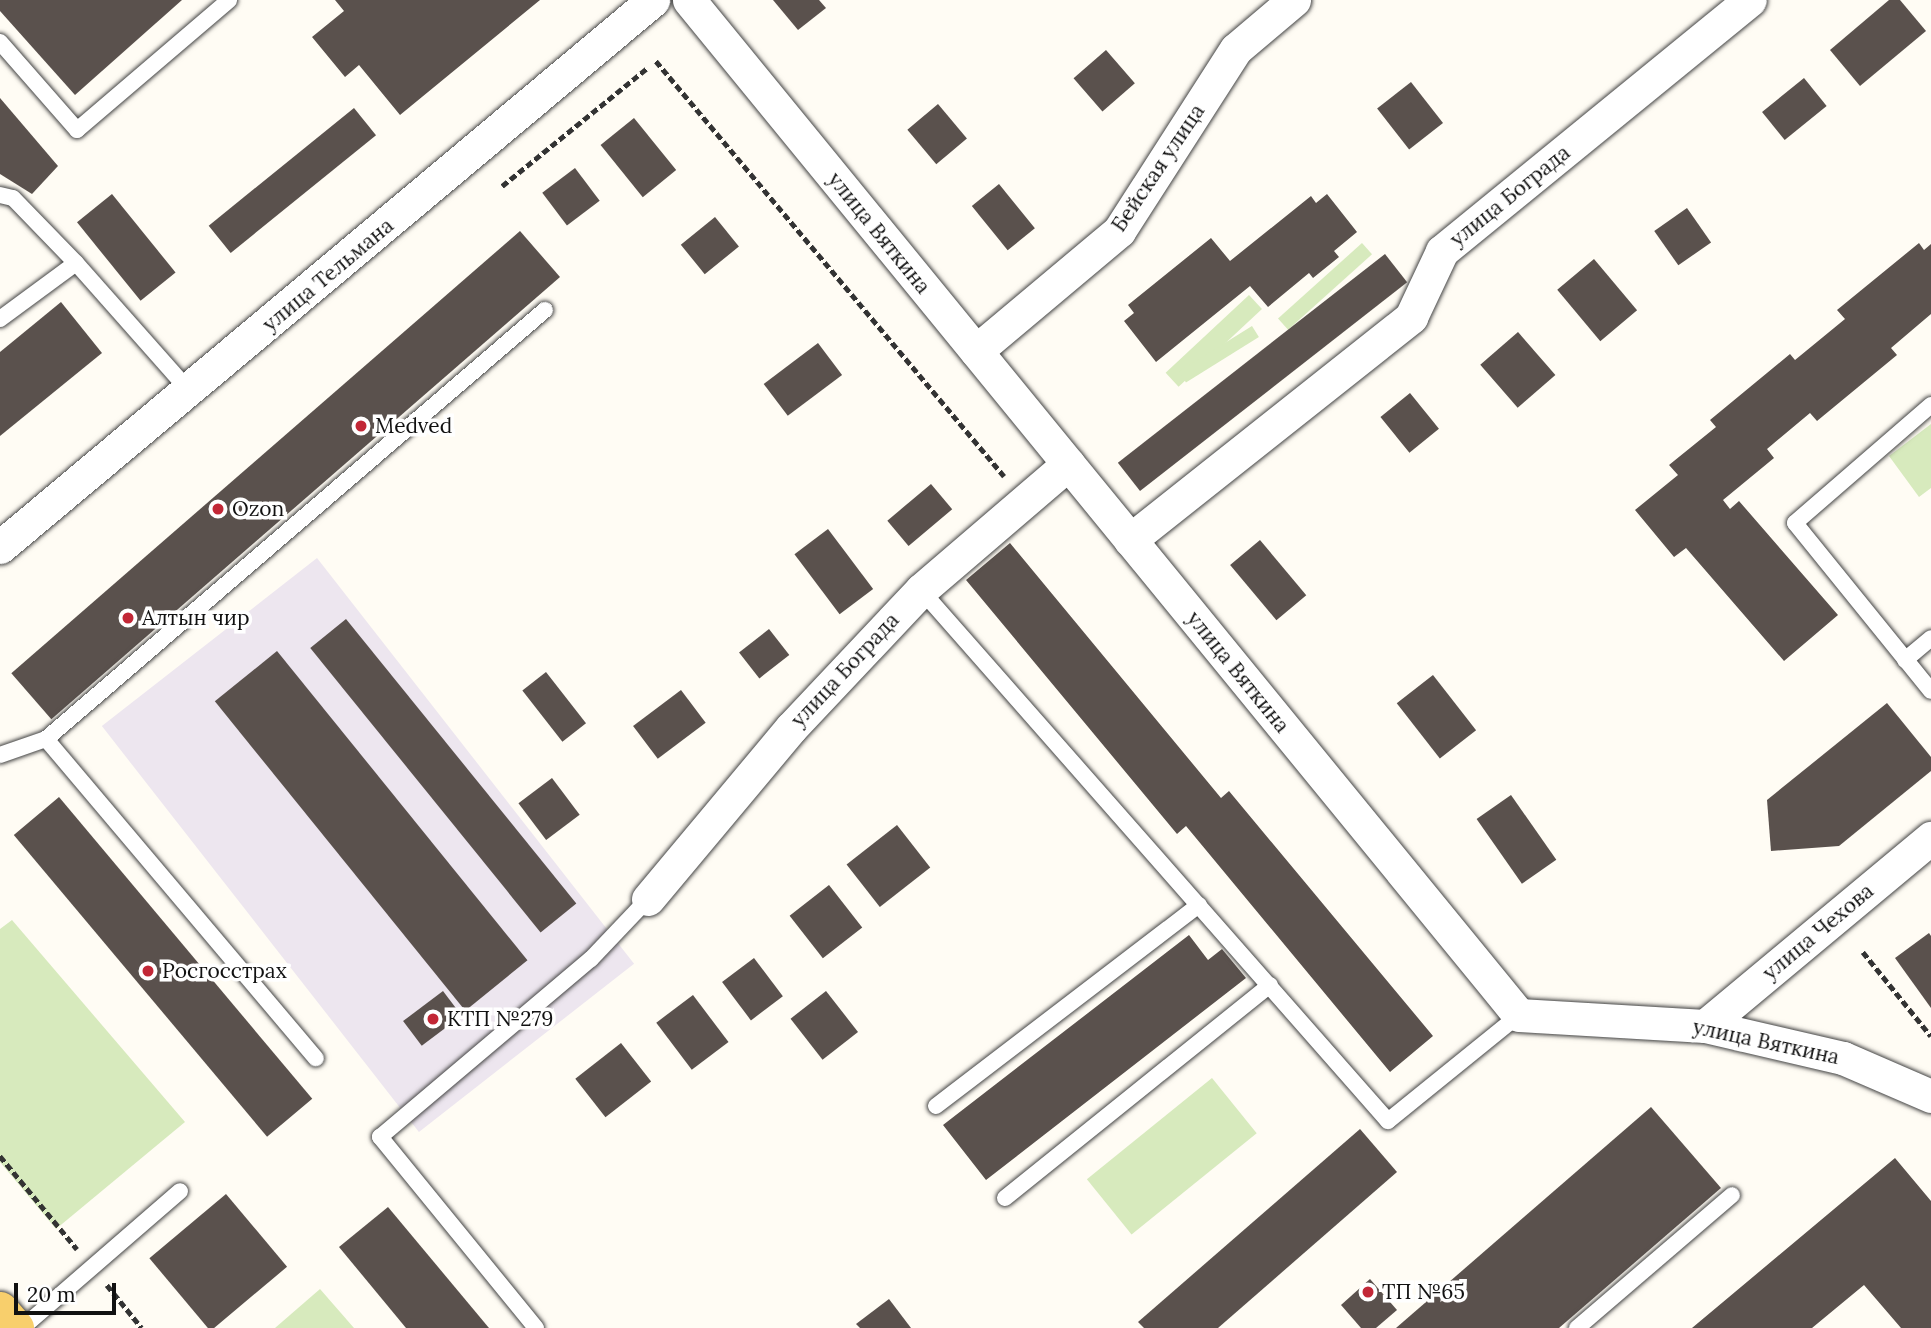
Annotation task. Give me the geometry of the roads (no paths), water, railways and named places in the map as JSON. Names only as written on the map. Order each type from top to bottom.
[{"type":"main road","points":[[0,1311],[15,1328]]},
{"type":"street","name":"улица Тельмана","points":[[0,547],[190,392],[653,0]]},
{"type":"street","name":"улица Вяткина","points":[[689,0],[1519,1016],[1705,1026],[1843,1058],[1931,1096]]},
{"type":"street","name":"Бейская улица","points":[[975,351],[1119,231],[1236,49],[1294,0]]},
{"type":"street","name":"улица Бограда","points":[[1130,540],[1410,317],[1442,251],[1750,0]]},
{"type":"street","name":"улица Бограда","points":[[648,899],[790,728],[921,590],[1068,464]]},
{"type":"street","name":"улица Чехова","points":[[1705,1026],[1931,838]]},
{"type":"lane","points":[[0,42],[77,130],[229,0]]},
{"type":"lane","points":[[0,195],[13,198],[76,263],[190,392]]},
{"type":"lane","points":[[0,319],[76,263]]},
{"type":"lane","points":[[0,755],[46,739],[545,310]]},
{"type":"lane","points":[[1931,405],[1795,523],[1931,691]]},
{"type":"lane","points":[[921,590],[1388,1121],[1519,1016]]},
{"type":"lane","points":[[1905,660],[1931,638]]},
{"type":"lane","points":[[46,739],[316,1058]]},
{"type":"lane","points":[[536,1328],[380,1137],[591,959],[648,899]]},
{"type":"lane","points":[[936,1106],[1199,905]]},
{"type":"lane","points":[[1005,1198],[1270,985]]},
{"type":"lane","points":[[22,1328],[180,1191]]},
{"type":"lane","points":[[1577,1328],[1732,1195]]},
{"type":"place","name":"Medved","points":[[361,426]]},
{"type":"place","name":"Ozon","points":[[218,509]]},
{"type":"place","name":"Алтын чир","points":[[128,618]]},
{"type":"place","name":"Росгосстрах","points":[[148,971]]},
{"type":"place","name":"КТП №279","points":[[433,1019]]},
{"type":"place","name":"ТП №65","points":[[1368,1292]]}]
